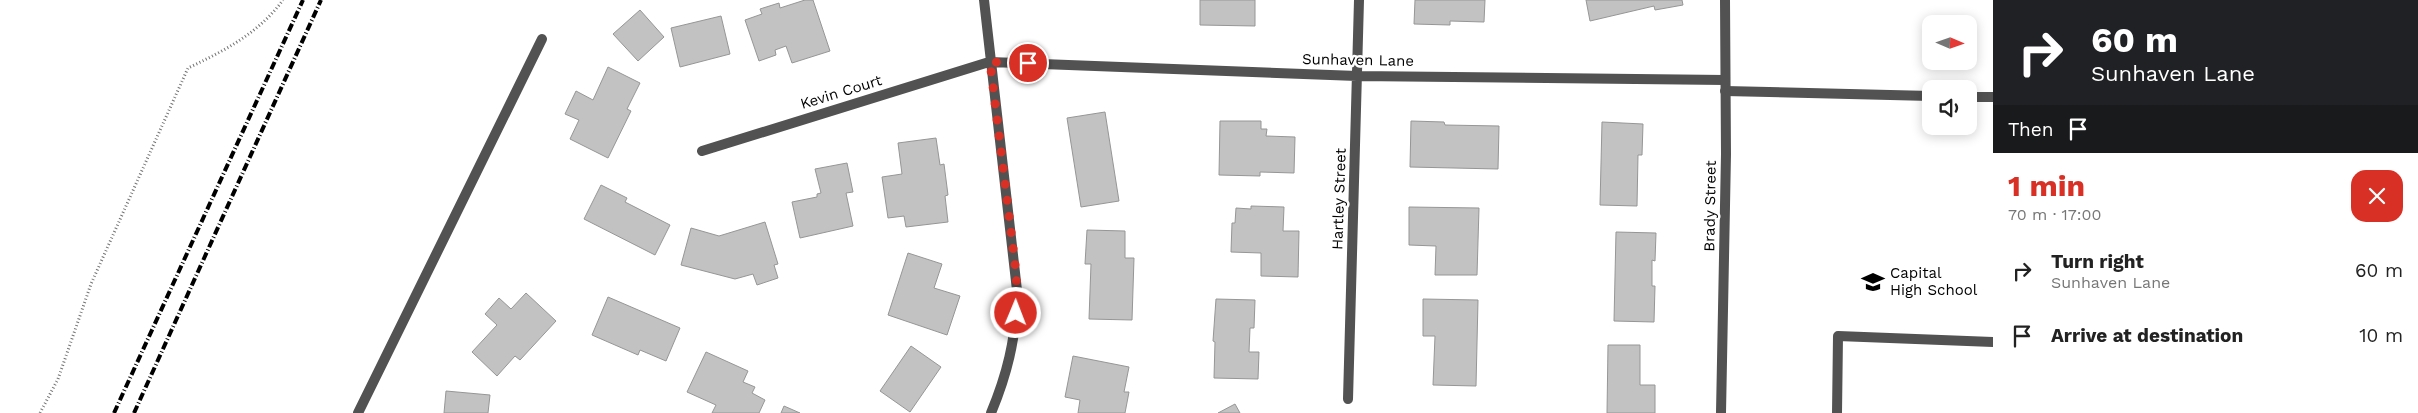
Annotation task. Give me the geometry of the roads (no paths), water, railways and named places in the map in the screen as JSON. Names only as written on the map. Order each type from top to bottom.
[{"type":"street","points":[[984,0],[1018,299],[1014,343],[1004,381],[990,413]]},
{"type":"street","name":"Hartley Street","points":[[1348,399],[1359,0]]},
{"type":"street","name":"Brady Street","points":[[1721,413],[1726,164],[1725,0]]},
{"type":"street","points":[[358,413],[542,39]]},
{"type":"street","name":"Sunhaven Lane","points":[[990,62],[1357,76],[1725,80]]},
{"type":"street","name":"Kevin Court","points":[[702,151],[990,62]]},
{"type":"street","points":[[1725,91],[1922,96]]},
{"type":"street","points":[[1977,96],[1993,97]]},
{"type":"street","points":[[1836,413],[1838,336],[1993,342]]},
{"type":"railway","points":[[114,413],[303,0]]},
{"type":"railway","points":[[134,413],[321,0]]},
{"type":"place","name":"Capital High School","points":[[1873,282]]}]
